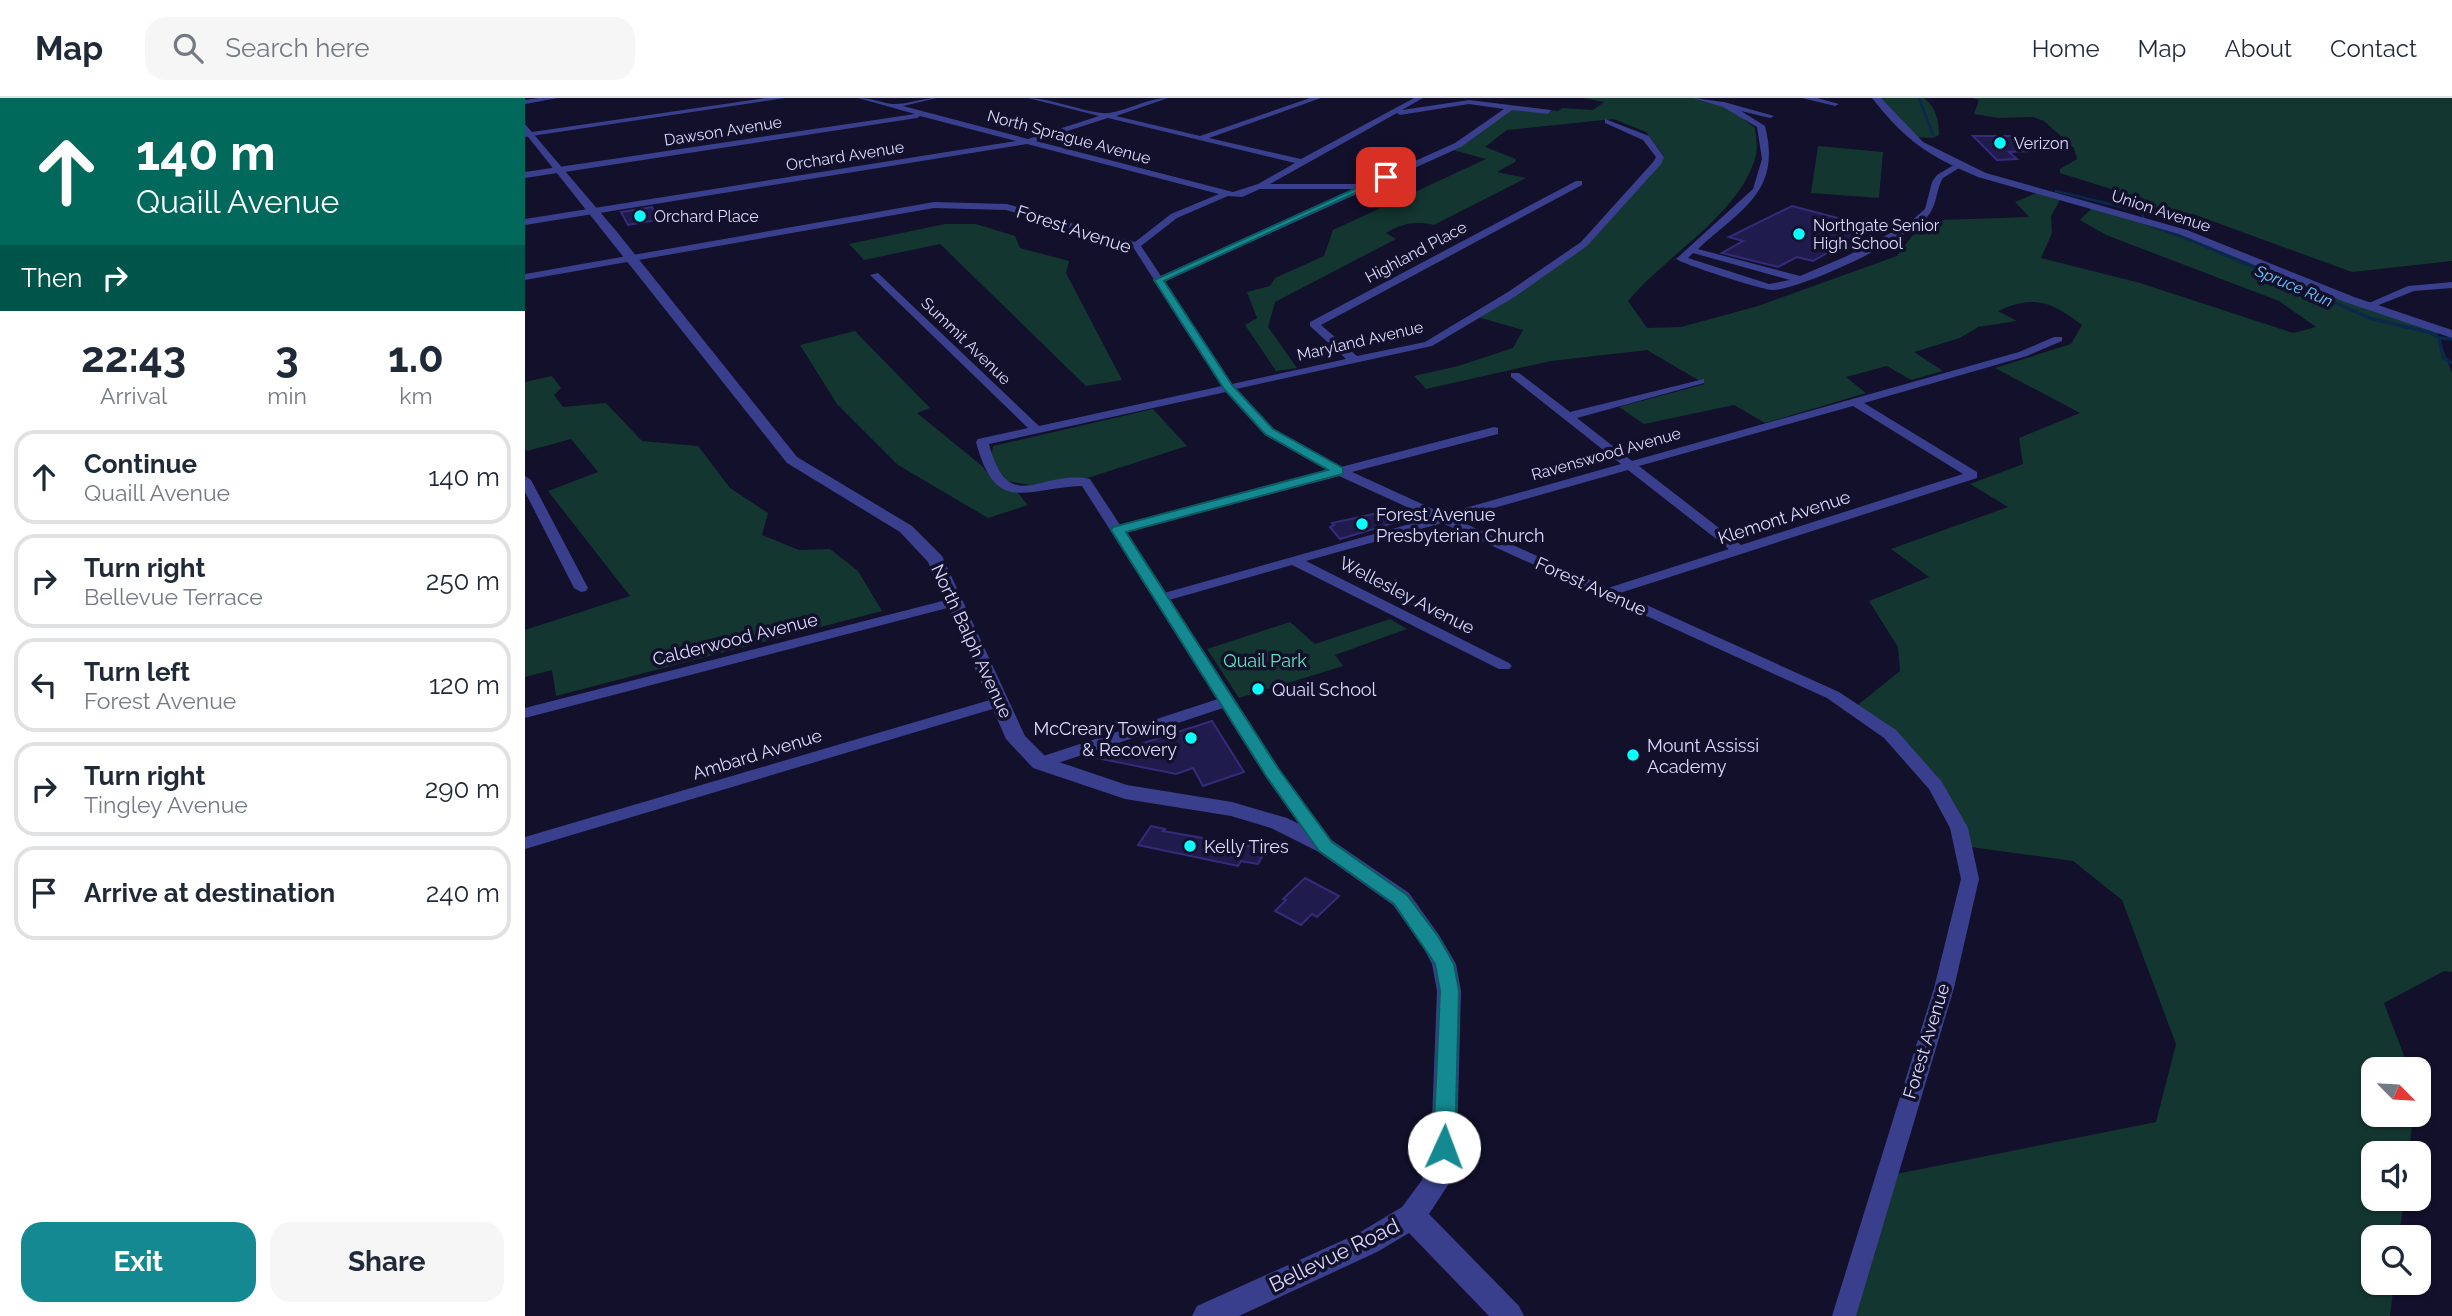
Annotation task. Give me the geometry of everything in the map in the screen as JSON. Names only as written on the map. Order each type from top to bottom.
[{"type":"street","points":[[525,102],[554,98]]},
{"type":"street","points":[[695,98],[705,109]]},
{"type":"street","points":[[527,132],[781,98]]},
{"type":"street","name":"North Sprague Avenue","points":[[862,98],[1228,193]]},
{"type":"street","points":[[893,106],[933,98]]},
{"type":"street","points":[[1032,98],[1302,162]]},
{"type":"street","points":[[1139,98],[1154,101]]},
{"type":"street","name":"Orchard Avenue","points":[[525,222],[1029,141],[1164,98]]},
{"type":"street","points":[[1201,138],[1317,98]]},
{"type":"street","points":[[1136,245],[1174,216],[1228,193],[1242,194],[1259,186],[1419,98]]},
{"type":"street","points":[[1697,98],[1770,116]]},
{"type":"street","points":[[1806,98],[1835,104]]},
{"type":"street","name":"Union Avenue","points":[[1876,98],[1910,137],[1960,165],[2034,191],[2180,231],[2367,306],[2452,334]]},
{"type":"street","points":[[1388,115],[1469,102],[1548,112]]},
{"type":"street","points":[[1724,104],[1761,126],[1768,160],[1756,190],[1681,259],[1773,287],[1879,245],[1908,230],[1925,215],[1931,204],[1936,178],[1960,165]]},
{"type":"street","points":[[1159,280],[1458,145],[1511,107]]},
{"type":"street","name":"Dawson Avenue","points":[[525,174],[925,114]]},
{"type":"street","name":"Maryland Avenue","points":[[1118,530],[1086,482],[1037,490],[1012,489],[999,480],[985,460],[982,442],[1428,344],[1512,294],[1584,244],[1660,157],[1646,138],[1608,121]]},
{"type":"street","name":"North Balph Avenue","points":[[527,132],[792,460],[906,529],[936,559],[1016,738],[1040,763],[1125,792],[1232,809],[1279,823],[1325,846]]},
{"type":"street","name":"Highland Place","points":[[1353,359],[1314,324],[1579,183]]},
{"type":"street","points":[[1259,186],[1365,187]]},
{"type":"street","name":"Forest Avenue","points":[[525,278],[941,204],[1007,207],[1136,245],[1228,387],[1269,432],[1339,471],[1789,673],[1833,695],[1864,715],[1909,752],[1936,786],[1959,828],[1970,879],[1944,988],[1844,1316]]},
{"type":"street","name":"Summit Avenue","points":[[875,275],[1036,430]]},
{"type":"street","points":[[2367,306],[2412,288],[2452,285]]},
{"type":"street","name":"Ravenswood Avenue","points":[[1161,598],[2023,354],[2058,339]]},
{"type":"street","points":[[1515,374],[1738,550]]},
{"type":"street","points":[[1570,416],[1700,381]]},
{"type":"street","name":"Klemont Avenue","points":[[1606,593],[1973,475],[1853,401]]},
{"type":"street","points":[[1325,846],[1226,702],[1118,530],[1493,431]]},
{"type":"street","points":[[525,480],[581,588]]},
{"type":"street","name":"Wellesley Avenue","points":[[1293,559],[1504,666]]},
{"type":"street","name":"Calderwood Avenue","points":[[525,713],[954,602]]},
{"type":"street","name":"Ambard Avenue","points":[[525,843],[1000,702]]},
{"type":"street","points":[[1040,763],[1226,702]]},
{"type":"street","name":"Bellevue Road","points":[[1207,1316],[1367,1243],[1412,1216],[1434,1185],[1444,1147],[1450,991],[1444,964],[1401,900],[1325,846]]},
{"type":"street","points":[[1412,1216],[1509,1316]]},
{"type":"green space","points":[[1583,98],[1697,98],[1724,104],[1755,128],[1756,155],[1748,176],[1735,196],[1701,233],[1628,301],[1647,328],[1681,327],[1758,306],[1897,256],[1912,236],[1940,220],[2029,217],[2015,202],[2039,192],[2061,198],[2051,216],[2052,233],[2041,258],[2140,283],[2293,333],[2316,327],[2279,301],[2106,235],[2080,220],[2093,207],[2141,219],[2436,330],[2452,373],[2452,972],[2444,971],[2384,1003],[2404,1057],[2361,1057],[2361,1127],[2412,1127],[2410,1141],[2361,1141],[2361,1211],[2402,1211],[2401,1225],[2361,1225],[2361,1295],[2393,1295],[2390,1316],[1844,1316],[1886,1176],[2156,1122],[2176,1044],[2122,900],[2073,861],[1964,846],[1936,786],[1854,708],[1900,671],[1898,647],[1869,601],[1929,577],[1891,549],[2008,507],[1970,484],[2023,464],[2019,438],[2080,413],[1995,368],[2071,344],[2082,325],[2062,311],[2042,303],[2010,306],[1998,311],[2017,321],[1978,327],[1960,338],[1914,352],[1943,371],[1911,380],[1887,366],[1846,377],[1866,393],[1765,423],[1734,405],[1644,424],[1619,407],[1705,384],[1647,350],[1551,361],[1426,389],[1414,376],[1458,366],[1513,348],[1523,330],[1474,316],[1584,244],[1664,156],[1646,132],[1614,119],[1507,130],[1485,147],[1516,159],[1497,172],[1526,178],[1434,225],[1409,224],[1392,230],[1386,233],[1396,239],[1275,302],[1268,327],[1297,368],[1276,371],[1245,325],[1257,318],[1247,292],[1270,286],[1275,278],[1324,256],[1333,230],[1486,159],[1449,149],[1515,106],[1558,111],[1562,108],[1593,110],[1604,102]]},
{"type":"green space","points":[[1876,98],[1924,98],[1936,115],[1939,135],[1933,138],[1911,137]]},
{"type":"green space","points":[[1972,98],[2452,98],[2452,261],[2352,272],[2193,214],[2157,216],[2129,207],[2149,201],[2060,173],[2060,169],[2077,159],[2074,148],[2044,121],[2033,117],[1998,118],[1974,114],[1979,100]]},
{"type":"green space","points":[[1818,146],[1883,152],[1879,198],[1811,193]]},
{"type":"green space","points":[[945,224],[976,224],[1015,236],[1020,248],[1069,261],[1066,273],[1122,380],[1086,386],[940,244],[864,260],[849,244]]},
{"type":"green space","points":[[855,331],[930,408],[917,413],[982,466],[996,483],[1016,491],[1028,505],[988,518],[898,465],[837,404],[800,345]]},
{"type":"green space","points":[[552,376],[561,388],[554,395],[563,407],[606,403],[642,441],[698,446],[730,488],[768,513],[762,535],[799,550],[830,549],[858,571],[882,611],[556,696],[552,670],[525,677],[525,630],[630,596],[548,491],[598,472],[571,439],[527,451],[525,449],[525,382]]},
{"type":"green space","points":[[1153,409],[1187,446],[1072,483],[1030,485],[1007,481],[991,459],[993,446]]},
{"type":"green space","name":"Quail Park","points":[[1390,619],[1407,629],[1335,655],[1343,666],[1239,698],[1207,649],[1290,622],[1315,644]]},
{"type":"building","name":"Verizon","points":[[1973,136],[2012,136],[2030,151],[2009,152],[2017,159],[1997,160]]},
{"type":"building","name":"Northgate Senior High School","points":[[1792,206],[1872,227],[1813,261],[1797,257],[1778,267],[1722,253],[1743,241],[1729,237]]},
{"type":"building","name":"Orchard Place","points":[[652,207],[658,220],[628,225],[621,212]]},
{"type":"building","name":"Forest Avenue Presbyterian Church","points":[[1387,511],[1397,522],[1340,539],[1330,527],[1334,525],[1332,523]]},
{"type":"building","name":"McCreary Towing & Recovery","points":[[1212,721],[1244,772],[1203,786],[1193,768],[1176,774],[1097,758]]},
{"type":"building","name":"Kelly Tires","points":[[1151,826],[1165,829],[1163,831],[1266,849],[1258,864],[1241,861],[1238,866],[1138,845]]},
{"type":"building","points":[[1305,878],[1339,896],[1317,917],[1312,914],[1301,925],[1275,911],[1286,900],[1283,899]]},
{"type":"waterway","name":"Spruce Run","points":[[1919,98],[1933,135]]},
{"type":"waterway","name":"Spruce Run","points":[[2056,191],[2143,212],[2143,217]]},
{"type":"waterway","name":"Spruce Run","points":[[2139,221],[2193,241]]},
{"type":"waterway","name":"Spruce Run","points":[[2189,239],[2370,318],[2431,333],[2439,338]]},
{"type":"waterway","name":"Spruce Run","points":[[2439,338],[2452,339]]},
{"type":"waterway","points":[[2439,338],[2443,357],[2452,363]]},
{"type":"place","name":"Verizon","points":[[2000,143]]},
{"type":"place","name":"Orchard Place","points":[[640,216]]},
{"type":"place","name":"Northgate Senior High School","points":[[1799,234]]},
{"type":"place","name":"Forest Avenue Presbyterian Church","points":[[1362,524]]},
{"type":"place","name":"Quail School","points":[[1258,689]]},
{"type":"place","name":"McCreary Towing & Recovery","points":[[1191,738]]},
{"type":"place","name":"Mount Assissi Academy","points":[[1633,755]]},
{"type":"place","name":"Kelly Tires","points":[[1190,846]]},
{"type":"route","points":[[1386,177],[1159,280],[1228,387],[1269,432],[1339,471],[1118,530],[1226,702],[1325,846],[1401,900],[1444,964],[1450,991],[1444,1147]]}]
